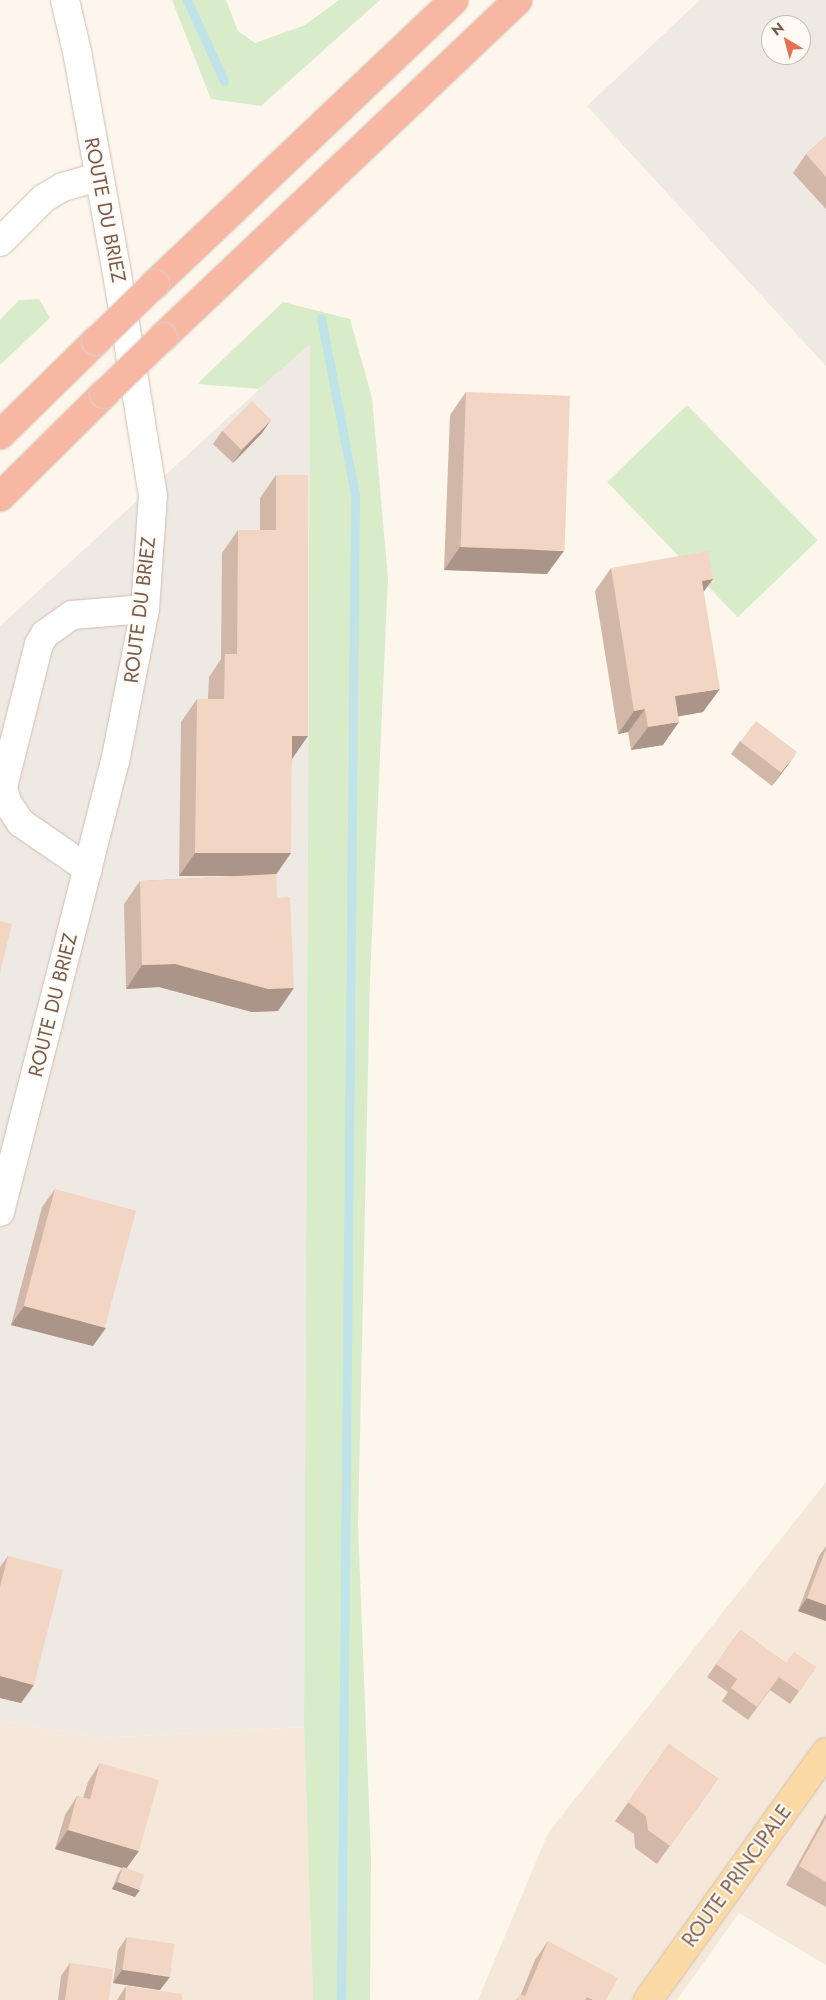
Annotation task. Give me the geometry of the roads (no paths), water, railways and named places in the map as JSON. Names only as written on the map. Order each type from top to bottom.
[{"type":"highway","points":[[0,435],[96,340],[454,0]]},
{"type":"highway","points":[[0,497],[163,337],[518,0]]},
{"type":"main road","name":"ROUTE PRINCIPALE","points":[[648,2000],[826,1752]]},
{"type":"street","name":"ROUTE DU BRIEZ","points":[[0,1212],[117,753],[145,609],[153,496],[123,306],[98,177],[78,56],[64,0]]},
{"type":"street","points":[[0,242],[44,198],[63,187],[98,177]]},
{"type":"street","points":[[88,869],[21,823],[7,802],[3,787],[39,644],[46,634],[72,615],[145,609]]},
{"type":"waterway","points":[[187,0],[224,81]]},
{"type":"waterway","points":[[321,318],[355,495],[341,2000]]}]
